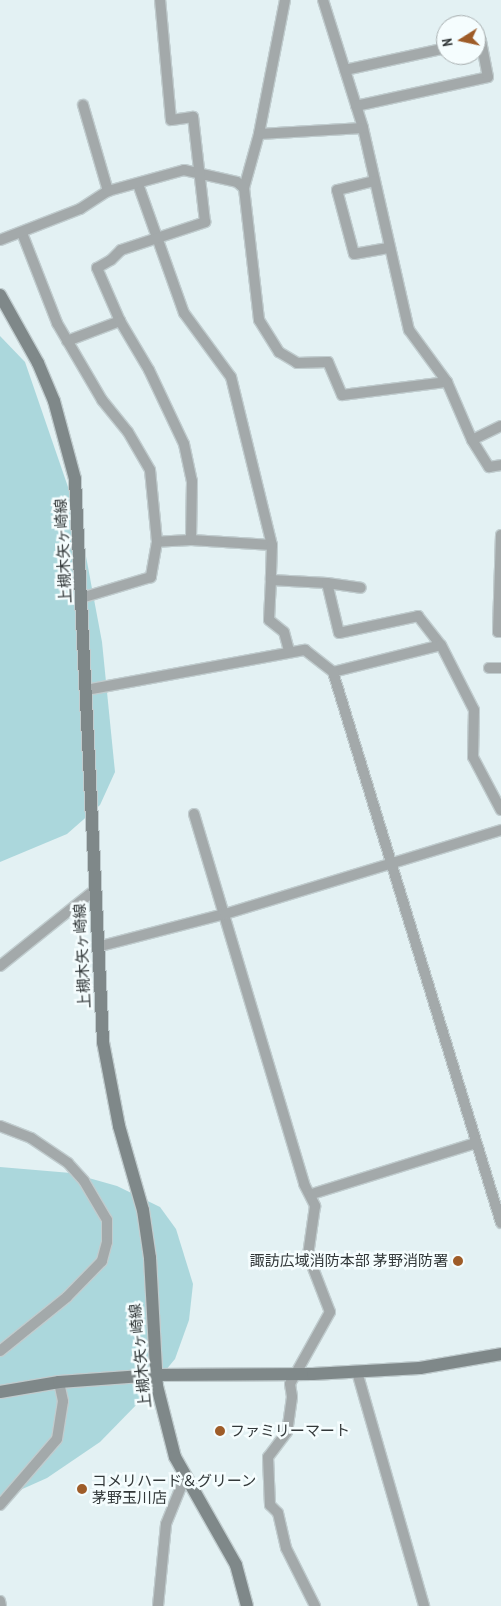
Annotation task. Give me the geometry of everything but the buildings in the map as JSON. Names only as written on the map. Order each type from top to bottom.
[{"type":"main road","name":"上槻木矢ヶ崎線","points":[[0,295],[38,363],[63,430],[75,479],[103,1042],[118,1126],[143,1210],[150,1258],[156,1375],[166,1428],[185,1477],[236,1565],[247,1606]]},
{"type":"main road","points":[[0,1392],[59,1382],[156,1375],[295,1374],[420,1368],[501,1354]]},
{"type":"street","points":[[160,0],[171,120],[193,118],[201,174],[204,222],[121,250],[112,260],[97,268],[120,321],[149,370],[184,444],[192,481],[191,540]]},
{"type":"street","points":[[285,0],[259,134],[244,188],[259,320],[279,352],[298,363],[328,362],[342,395],[446,382]]},
{"type":"street","points":[[323,0],[363,128],[409,330],[446,382],[472,440],[489,467],[501,465]]},
{"type":"street","points":[[344,70],[436,50]]},
{"type":"street","points":[[356,106],[488,77],[485,65]]},
{"type":"street","points":[[83,105],[108,191]]},
{"type":"street","points":[[259,134],[363,128]]},
{"type":"street","points":[[0,240],[80,209],[108,191],[184,170],[237,182],[244,188]]},
{"type":"street","points":[[374,181],[337,190],[354,254],[389,248]]},
{"type":"street","points":[[138,184],[184,312],[231,378],[272,545],[269,620],[284,632],[289,651]]},
{"type":"street","points":[[22,233],[57,323],[102,400],[128,432],[150,470],[157,542],[151,577],[81,598]]},
{"type":"street","points":[[67,341],[120,321]]},
{"type":"street","points":[[472,440],[501,426]]},
{"type":"street","points":[[501,535],[498,632],[501,632]]},
{"type":"street","points":[[157,542],[191,540],[272,545]]},
{"type":"street","points":[[271,580],[328,583],[361,588]]},
{"type":"street","points":[[328,583],[339,633],[418,616],[441,645],[474,710],[473,757],[501,810]]},
{"type":"street","points":[[333,672],[441,645]]},
{"type":"street","points":[[86,690],[289,651],[305,650],[333,672],[389,863],[501,1223]]},
{"type":"street","points":[[489,668],[501,668]]},
{"type":"street","points":[[194,814],[304,1184],[312,1194],[315,1206],[308,1255],[330,1312],[308,1355],[290,1384],[292,1398],[286,1432],[268,1457],[270,1505],[278,1513],[286,1548],[315,1606]]},
{"type":"street","points":[[97,947],[225,914],[501,830]]},
{"type":"street","points":[[0,966],[95,890]]},
{"type":"street","points":[[0,1126],[31,1138],[68,1163],[84,1181],[107,1220],[107,1242],[102,1261],[67,1297],[0,1351]]},
{"type":"street","points":[[312,1194],[476,1144]]},
{"type":"street","points":[[357,1372],[424,1606]]},
{"type":"street","points":[[0,1505],[57,1439],[63,1401],[59,1382]]},
{"type":"street","points":[[158,1606],[166,1524],[185,1477]]},
{"type":"street","points":[[0,1601],[1,1606]]},
{"type":"shaded area","points":[[0,336],[25,362],[79,519],[102,642],[115,772],[100,805],[67,834],[0,862]]},
{"type":"shaded area","points":[[0,1167],[71,1173],[117,1186],[160,1207],[176,1229],[193,1284],[189,1320],[175,1359],[141,1400],[100,1442],[47,1478],[0,1499]]},
{"type":"place","name":"諏訪広域消防本部 茅野消防署","points":[[458,1261]]},
{"type":"place","name":"ファミリーマート","points":[[220,1431]]},
{"type":"place","name":"コメリハード＆グリーン 茅野玉川店","points":[[82,1489]]}]
